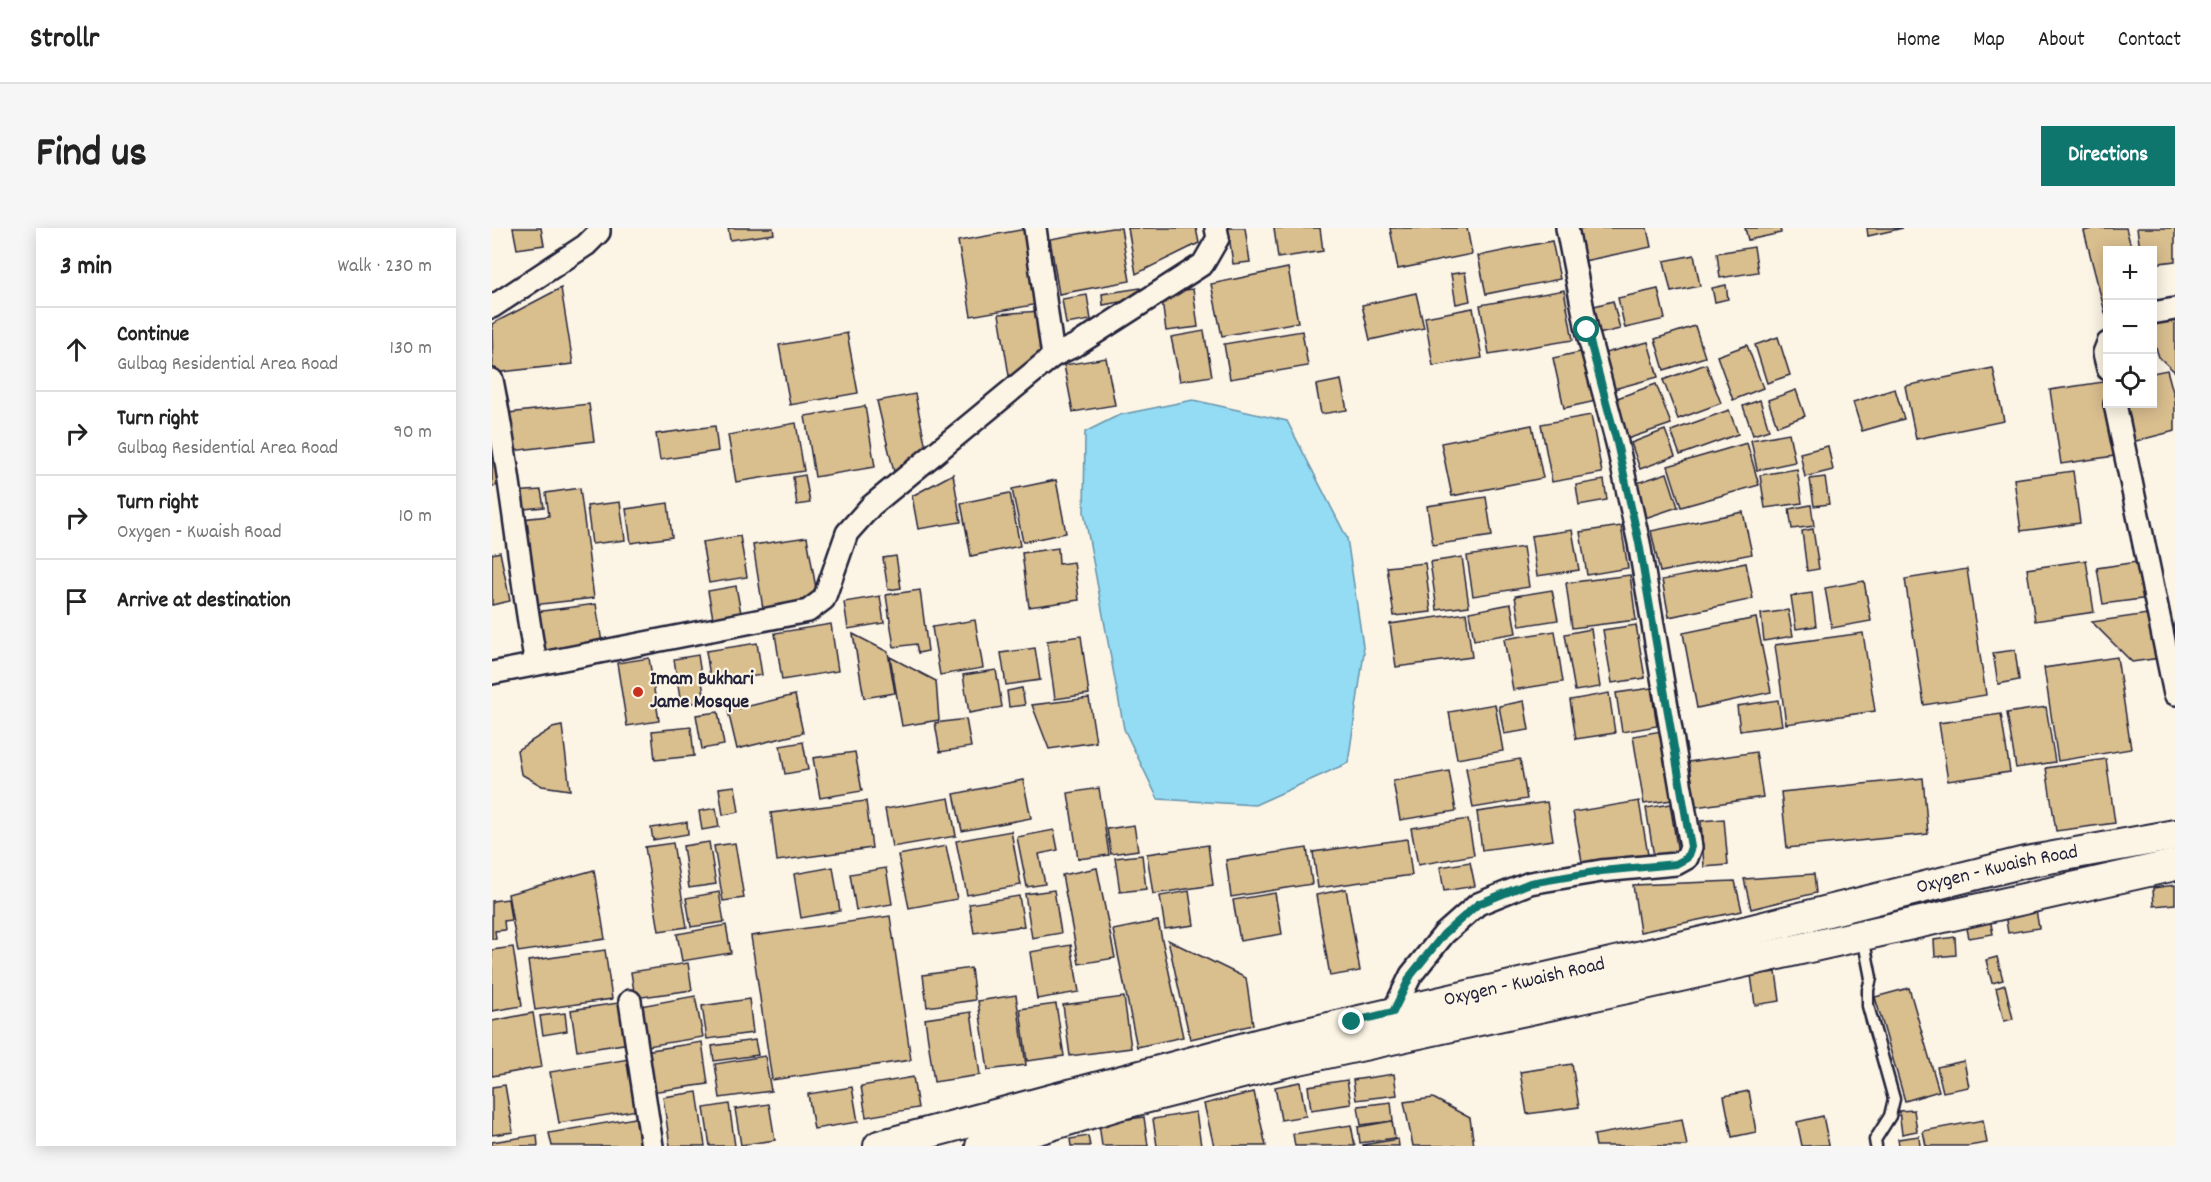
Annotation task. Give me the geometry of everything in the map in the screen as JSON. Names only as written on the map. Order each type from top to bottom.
[{"type":"main road","name":"Oxygen - Kwaish Road","points":[[879,1146],[1264,1043],[1393,1012],[1724,937],[2021,863],[2175,835]]},
{"type":"main road","name":"Oxygen - Kwaish Road","points":[[981,1146],[1121,1104],[1285,1062],[2175,865]]},
{"type":"street","points":[[492,307],[586,245],[599,232],[599,228]]},
{"type":"street","points":[[1035,228],[1053,356]]},
{"type":"street","points":[[492,673],[808,611],[824,599],[847,533],[870,506],[1053,356],[1078,344],[1203,264],[1218,238],[1216,228]]},
{"type":"street","points":[[1393,1012],[1411,975],[1444,934],[1478,904],[1530,883],[1601,871],[1676,864],[1687,858],[1691,847],[1639,543],[1617,443],[1587,330],[1567,228]]},
{"type":"street","points":[[2157,312],[2175,309]]},
{"type":"street","points":[[492,380],[504,435],[511,501],[536,664]]},
{"type":"street","points":[[2116,408],[2175,694]]},
{"type":"street","points":[[630,1001],[652,1146]]},
{"type":"lane","points":[[1862,934],[1871,978],[1868,1006],[1894,1099],[1890,1116],[1875,1140],[1876,1146]]},
{"type":"water","points":[[1193,400],[1287,421],[1347,538],[1364,653],[1348,763],[1255,805],[1158,799],[1124,729],[1084,512],[1085,432],[1119,415]]},
{"type":"building","points":[[513,228],[541,228],[544,245],[517,249]]},
{"type":"building","points":[[728,228],[773,228],[774,234],[730,240]]},
{"type":"building","points":[[1121,228],[1130,281],[1059,294],[1050,239]]},
{"type":"building","points":[[1128,228],[1196,228],[1199,243],[1136,274]]},
{"type":"building","points":[[1228,228],[1245,228],[1250,262],[1233,264]]},
{"type":"building","points":[[1274,228],[1320,228],[1323,251],[1278,258]]},
{"type":"building","points":[[1390,228],[1467,228],[1472,254],[1398,269]]},
{"type":"building","points":[[1572,228],[1647,228],[1651,247],[1579,262]]},
{"type":"building","points":[[1745,228],[1780,228],[1781,233],[1748,240]]},
{"type":"building","points":[[1867,228],[1903,228],[1868,236]]},
{"type":"building","points":[[2095,228],[2126,228],[2131,246],[2103,246],[2103,304],[2084,231]]},
{"type":"building","points":[[2137,228],[2175,228],[2175,261],[2157,263],[2157,246],[2139,246]]},
{"type":"building","points":[[1026,229],[1039,304],[971,316],[958,241]]},
{"type":"building","points":[[1552,241],[1560,279],[1486,294],[1478,256]]},
{"type":"building","points":[[1754,247],[1758,272],[1720,278],[1717,253]]},
{"type":"building","points":[[1694,255],[1700,286],[1671,292],[1664,261]]},
{"type":"building","points":[[1288,268],[1298,322],[1222,336],[1211,284]]},
{"type":"building","points":[[1465,272],[1470,301],[1456,304],[1451,274]]},
{"type":"building","points":[[1726,285],[1728,299],[1715,302],[1712,288]]},
{"type":"building","points":[[561,288],[573,364],[493,373],[492,324]]},
{"type":"building","points":[[1140,288],[1142,298],[1103,305],[1102,294]]},
{"type":"building","points":[[1193,289],[1198,327],[1166,331],[1161,293]]},
{"type":"building","points":[[1658,289],[1665,319],[1625,328],[1618,298]]},
{"type":"building","points":[[1564,290],[1573,340],[1489,354],[1480,305]]},
{"type":"building","points":[[1416,293],[1424,328],[1370,340],[1362,305]]},
{"type":"building","points":[[1087,295],[1091,320],[1066,324],[1062,299]]},
{"type":"building","points":[[1613,301],[1620,329],[1594,335],[1587,308]]},
{"type":"building","points":[[1473,308],[1482,358],[1433,366],[1425,317]]},
{"type":"building","points":[[1040,311],[1048,356],[1010,382],[999,314]]},
{"type":"building","points":[[2175,312],[2175,372],[2159,357],[2157,351],[2157,314]]},
{"type":"building","points":[[1695,326],[1705,357],[1664,370],[1655,339]]},
{"type":"building","points":[[1204,331],[1212,376],[1180,381],[1171,337]]},
{"type":"building","points":[[1302,331],[1308,366],[1230,379],[1224,344]]},
{"type":"building","points":[[847,333],[858,393],[790,405],[779,345]]},
{"type":"building","points":[[1778,337],[1790,375],[1767,383],[1755,345]]},
{"type":"building","points":[[1648,342],[1658,377],[1610,390],[1601,354]]},
{"type":"building","points":[[1747,345],[1763,388],[1733,400],[1717,356]]},
{"type":"building","points":[[1585,351],[1596,401],[1564,408],[1553,358]]},
{"type":"building","points":[[1106,358],[1115,405],[1073,412],[1064,365]]},
{"type":"building","points":[[1706,364],[1721,403],[1678,419],[1663,380]]},
{"type":"building","points":[[1993,368],[2004,421],[1916,439],[1905,386]]},
{"type":"building","points":[[2167,370],[2175,399],[2175,431],[2128,443],[2119,408],[2157,408],[2157,372]]},
{"type":"building","points":[[1341,380],[1347,410],[1321,414],[1316,385]]},
{"type":"building","points":[[2103,382],[2103,408],[2107,408],[2114,456],[2061,464],[2050,390]]},
{"type":"building","points":[[1656,384],[1671,424],[1627,439],[1612,400]]},
{"type":"building","points":[[1895,389],[1904,419],[1862,431],[1853,402]]},
{"type":"building","points":[[1796,390],[1805,416],[1777,426],[1768,400]]},
{"type":"building","points":[[915,394],[926,448],[894,472],[877,401]]},
{"type":"building","points":[[1760,400],[1769,430],[1753,435],[1743,406]]},
{"type":"building","points":[[589,404],[594,441],[512,451],[508,413]]},
{"type":"building","points":[[865,406],[875,467],[815,477],[805,416]]},
{"type":"building","points":[[1729,410],[1738,434],[1680,455],[1671,431]]},
{"type":"building","points":[[1591,415],[1602,473],[1552,482],[1541,424]]},
{"type":"building","points":[[796,423],[804,471],[736,482],[728,435]]},
{"type":"building","points":[[492,424],[501,485],[492,486]]},
{"type":"building","points":[[1532,425],[1543,478],[1452,496],[1441,443]]},
{"type":"building","points":[[715,426],[718,451],[660,460],[656,434]]},
{"type":"building","points":[[1665,430],[1675,456],[1640,469],[1631,443]]},
{"type":"building","points":[[1789,433],[1795,462],[1757,470],[1751,440]]},
{"type":"building","points":[[1747,443],[1759,485],[1681,507],[1668,466]]},
{"type":"building","points":[[1828,446],[1833,470],[1805,477],[1800,453]]},
{"type":"building","points":[[1797,469],[1802,503],[1765,508],[1760,475]]},
{"type":"building","points":[[2073,471],[2080,523],[2021,531],[2014,479]]},
{"type":"building","points":[[1667,473],[1678,507],[1639,520],[1628,486]]},
{"type":"building","points":[[953,474],[961,522],[918,529],[912,496]]},
{"type":"building","points":[[805,475],[810,503],[797,505],[793,477]]},
{"type":"building","points":[[1825,477],[1829,504],[1814,506],[1810,479]]},
{"type":"building","points":[[1056,480],[1066,533],[1023,542],[1012,489]]},
{"type":"building","points":[[1604,480],[1607,500],[1579,505],[1576,485]]},
{"type":"building","points":[[580,488],[594,598],[533,605],[521,519],[549,516],[546,493]]},
{"type":"building","points":[[541,490],[544,507],[514,510],[513,492]]},
{"type":"building","points":[[1010,493],[1020,546],[971,556],[961,503]]},
{"type":"building","points":[[1486,497],[1492,536],[1433,545],[1427,506]]},
{"type":"building","points":[[620,502],[625,540],[592,544],[587,506]]},
{"type":"building","points":[[668,503],[672,537],[631,543],[626,509]]},
{"type":"building","points":[[1811,505],[1814,526],[1792,529],[1789,509]]},
{"type":"building","points":[[1743,512],[1752,554],[1660,572],[1651,531]]},
{"type":"building","points":[[1621,526],[1628,568],[1587,575],[1580,532]]},
{"type":"building","points":[[1813,529],[1819,569],[1807,571],[1802,531]]},
{"type":"building","points":[[1572,530],[1579,570],[1537,576],[1531,536]]},
{"type":"building","points":[[740,536],[747,577],[709,583],[702,542]]},
{"type":"building","points":[[807,537],[818,600],[763,609],[753,545]]},
{"type":"building","points":[[1523,547],[1529,587],[1473,596],[1467,556]]},
{"type":"building","points":[[1058,548],[1059,564],[1074,562],[1079,600],[1029,607],[1022,553]]},
{"type":"building","points":[[500,552],[510,601],[492,605],[492,554]]},
{"type":"building","points":[[896,556],[901,588],[888,590],[883,558]]},
{"type":"building","points":[[1462,557],[1469,606],[1437,610],[1430,562]]},
{"type":"building","points":[[2086,560],[2094,612],[2035,621],[2027,569]]},
{"type":"building","points":[[2143,561],[2149,598],[2103,604],[2097,568]]},
{"type":"building","points":[[1425,563],[1431,612],[1394,616],[1387,567]]},
{"type":"building","points":[[1746,563],[1753,599],[1669,617],[1662,580]]},
{"type":"building","points":[[1967,569],[1986,695],[1924,705],[1905,579]]},
{"type":"building","points":[[1630,575],[1636,620],[1572,628],[1566,583]]},
{"type":"building","points":[[1864,581],[1871,621],[1832,628],[1825,588]]},
{"type":"building","points":[[736,586],[742,619],[714,624],[708,591]]},
{"type":"building","points":[[920,590],[928,651],[918,653],[916,644],[894,647],[886,595]]},
{"type":"building","points":[[1552,590],[1558,620],[1520,626],[1515,596]]},
{"type":"building","points":[[1812,593],[1816,626],[1796,629],[1791,596]]},
{"type":"building","points":[[880,596],[884,623],[848,629],[844,602]]},
{"type":"building","points":[[596,604],[602,643],[540,651],[535,612]]},
{"type":"building","points":[[1511,604],[1516,633],[1474,640],[1469,612]]},
{"type":"building","points":[[1788,610],[1793,636],[1764,641],[1761,614]]},
{"type":"building","points":[[1466,613],[1472,657],[1396,667],[1390,624]]},
{"type":"building","points":[[2154,613],[2160,658],[2132,662],[2092,622]]},
{"type":"building","points":[[1756,618],[1771,692],[1697,708],[1683,633]]},
{"type":"building","points":[[975,620],[983,668],[940,675],[932,627]]},
{"type":"building","points":[[831,624],[838,671],[782,680],[775,633]]},
{"type":"building","points":[[1636,625],[1645,678],[1612,683],[1603,630]]},
{"type":"building","points":[[1591,629],[1600,687],[1575,691],[1565,634]]},
{"type":"building","points":[[1555,631],[1563,682],[1513,690],[1504,639]]},
{"type":"building","points":[[1863,633],[1875,711],[1786,724],[1775,645]]},
{"type":"building","points":[[853,634],[888,652],[895,693],[864,698]]},
{"type":"building","points":[[1081,636],[1089,694],[1055,699],[1047,641]]},
{"type":"building","points":[[757,643],[762,675],[711,683],[706,651]]},
{"type":"building","points":[[1035,648],[1040,680],[1006,685],[1001,653]]},
{"type":"building","points":[[2015,650],[2019,680],[1998,684],[1993,653]]},
{"type":"building","points":[[698,655],[705,701],[681,705],[674,659]]},
{"type":"building","points":[[890,657],[936,681],[939,720],[902,726]]},
{"type":"building","points":[[2117,657],[2131,749],[2058,761],[2044,668]]},
{"type":"building","name":"Imam Bukhari Jame Mosque","points":[[649,658],[659,721],[627,726],[617,663]]},
{"type":"building","points":[[996,670],[1002,707],[969,713],[963,675]]},
{"type":"building","points":[[1022,688],[1025,705],[1009,707],[1007,691]]},
{"type":"building","points":[[1651,688],[1657,726],[1622,732],[1616,693]]},
{"type":"building","points":[[1609,693],[1615,733],[1576,739],[1570,700]]},
{"type":"building","points":[[795,695],[803,733],[737,749],[728,711]]},
{"type":"building","points":[[1089,698],[1096,742],[1049,749],[1032,705]]},
{"type":"building","points":[[1778,700],[1782,725],[1740,731],[1737,706]]},
{"type":"building","points":[[1524,701],[1529,730],[1504,734],[1499,706]]},
{"type":"building","points":[[1495,704],[1503,751],[1457,759],[1449,712]]},
{"type":"building","points":[[2046,707],[2055,762],[2016,768],[2007,713]]},
{"type":"building","points":[[718,712],[724,745],[702,749],[696,715]]},
{"type":"building","points":[[2001,714],[2010,772],[1948,781],[1939,723]]},
{"type":"building","points":[[966,719],[971,747],[940,752],[935,723]]},
{"type":"building","points":[[562,726],[570,790],[542,786],[521,774],[517,750],[552,728]]},
{"type":"building","points":[[691,727],[694,756],[655,760],[652,731]]},
{"type":"building","points":[[1661,731],[1672,800],[1644,804],[1633,736]]},
{"type":"building","points":[[803,742],[808,770],[785,774],[780,746]]},
{"type":"building","points":[[855,752],[862,791],[820,798],[813,758]]},
{"type":"building","points":[[1756,752],[1763,797],[1696,807],[1689,762]]},
{"type":"building","points":[[1520,759],[1527,799],[1473,808],[1466,768]]},
{"type":"building","points":[[2106,759],[2115,823],[2056,831],[2046,768]]},
{"type":"building","points":[[1449,771],[1456,811],[1400,820],[1393,781]]},
{"type":"building","points":[[1923,778],[1928,834],[1787,848],[1781,792]]},
{"type":"building","points":[[1023,780],[1031,818],[962,831],[954,794]]},
{"type":"building","points":[[735,786],[739,812],[723,815],[719,788]]},
{"type":"building","points":[[1099,788],[1109,855],[1078,859],[1068,793]]},
{"type":"building","points":[[949,798],[956,836],[892,847],[885,809]]},
{"type":"building","points":[[866,801],[872,848],[777,861],[771,813]]},
{"type":"building","points":[[1639,801],[1648,855],[1583,867],[1573,812]]},
{"type":"building","points":[[1547,802],[1553,840],[1482,850],[1477,812]]},
{"type":"building","points":[[1670,804],[1678,853],[1654,857],[1646,808]]},
{"type":"building","points":[[716,808],[719,827],[702,830],[699,811]]},
{"type":"building","points":[[1468,819],[1474,855],[1418,865],[1411,828]]},
{"type":"building","points":[[1724,819],[1728,865],[1704,867],[1701,821]]},
{"type":"building","points":[[687,822],[688,834],[653,840],[651,828]]},
{"type":"building","points":[[1134,825],[1138,850],[1111,854],[1107,829]]},
{"type":"building","points":[[1054,830],[1058,850],[1039,854],[1045,884],[1027,887],[1017,837]]},
{"type":"building","points":[[1011,831],[1021,885],[967,895],[956,841]]},
{"type":"building","points":[[1407,839],[1412,875],[1318,888],[1313,852]]},
{"type":"building","points":[[709,842],[716,884],[689,888],[683,846]]},
{"type":"building","points":[[673,843],[687,927],[659,931],[645,847]]},
{"type":"building","points":[[735,843],[744,898],[723,901],[714,846]]},
{"type":"building","points":[[1208,845],[1213,885],[1153,894],[1147,854]]},
{"type":"building","points":[[946,846],[957,899],[909,908],[898,855]]},
{"type":"building","points":[[1307,848],[1312,884],[1231,897],[1226,860]]},
{"type":"building","points":[[1142,855],[1146,889],[1120,892],[1115,858]]},
{"type":"building","points":[[1470,862],[1475,886],[1444,891],[1440,867]]},
{"type":"building","points":[[833,867],[840,911],[801,918],[794,874]]},
{"type":"building","points":[[886,868],[892,904],[856,910],[850,874]]},
{"type":"building","points":[[1097,868],[1115,958],[1079,964],[1062,875]]},
{"type":"building","points":[[594,870],[605,939],[518,952],[508,894]]},
{"type":"building","points":[[1814,874],[1816,893],[1751,909],[1744,879]]},
{"type":"building","points":[[1735,881],[1742,911],[1640,932],[1633,885]]},
{"type":"building","points":[[2175,885],[2175,904],[2154,906],[2153,888]]},
{"type":"building","points":[[1346,889],[1360,971],[1330,976],[1316,895]]},
{"type":"building","points":[[1054,890],[1061,933],[1032,938],[1025,894]]},
{"type":"building","points":[[1189,891],[1194,925],[1165,929],[1160,896]]},
{"type":"building","points":[[719,892],[724,922],[691,927],[686,898]]},
{"type":"building","points":[[1275,893],[1282,934],[1240,941],[1233,900]]},
{"type":"building","points":[[1019,896],[1024,926],[974,933],[969,904]]},
{"type":"building","points":[[508,899],[511,920],[504,921],[505,930],[495,931],[496,939],[492,939],[492,901]]},
{"type":"building","points":[[2036,910],[2039,928],[2008,933],[2005,914]]},
{"type":"building","points":[[890,916],[911,1060],[772,1080],[751,936]]},
{"type":"building","points":[[1990,919],[1993,934],[1969,938],[1966,924]]},
{"type":"building","points":[[1158,921],[1183,1037],[1137,1047],[1113,930]]},
{"type":"building","points":[[726,925],[731,953],[682,961],[677,934]]},
{"type":"building","points":[[1955,937],[1956,955],[1935,957],[1934,940]]},
{"type":"building","points":[[1168,940],[1246,978],[1253,1025],[1190,1039]]},
{"type":"building","points":[[1071,945],[1079,992],[1037,999],[1030,952]]},
{"type":"building","points":[[513,947],[522,1006],[492,1011],[492,950]]},
{"type":"building","points":[[605,950],[612,999],[535,1010],[528,961]]},
{"type":"building","points":[[1997,957],[2003,980],[1992,983],[1986,960]]},
{"type":"building","points":[[688,963],[692,990],[635,998],[631,972]]},
{"type":"building","points":[[971,968],[975,1000],[927,1007],[923,975]]},
{"type":"building","points":[[1776,972],[1780,1001],[1755,1005],[1751,975]]},
{"type":"building","points":[[2005,985],[2013,1019],[2004,1021],[1996,988]]},
{"type":"building","points":[[1909,988],[1939,1091],[1905,1101],[1875,997]]},
{"type":"building","points":[[1016,995],[1026,1065],[988,1070],[978,1001]]},
{"type":"building","points":[[695,996],[703,1037],[648,1046],[640,1006]]},
{"type":"building","points":[[1124,997],[1131,1048],[1070,1056],[1063,1005]]},
{"type":"building","points":[[749,999],[753,1033],[707,1039],[702,1006]]},
{"type":"building","points":[[625,1002],[630,1043],[577,1051],[571,1010]]},
{"type":"building","points":[[1056,1004],[1064,1056],[1027,1061],[1020,1009]]},
{"type":"building","points":[[971,1012],[980,1075],[934,1082],[925,1019]]},
{"type":"building","points":[[533,1013],[542,1067],[492,1076],[492,1021]]},
{"type":"building","points":[[565,1013],[567,1031],[543,1035],[540,1016]]},
{"type":"building","points":[[755,1040],[758,1055],[714,1061],[712,1046]]},
{"type":"building","points":[[702,1042],[708,1084],[651,1092],[645,1051]]},
{"type":"building","points":[[765,1056],[771,1091],[720,1098],[715,1064]]},
{"type":"building","points":[[629,1059],[638,1110],[559,1123],[550,1072]]},
{"type":"building","points":[[1964,1061],[1969,1087],[1943,1092],[1937,1067]]},
{"type":"building","points":[[1572,1064],[1579,1107],[1527,1114],[1520,1072]]},
{"type":"building","points":[[1394,1074],[1397,1095],[1356,1100],[1353,1080]]},
{"type":"building","points":[[913,1077],[918,1108],[866,1117],[861,1086]]},
{"type":"building","points":[[1347,1080],[1351,1104],[1311,1110],[1308,1086]]},
{"type":"building","points":[[1300,1082],[1306,1116],[1281,1120],[1275,1087]]},
{"type":"building","points":[[505,1085],[513,1132],[492,1135],[492,1087]]},
{"type":"building","points":[[852,1087],[858,1122],[814,1129],[808,1094]]},
{"type":"building","points":[[1749,1091],[1756,1132],[1732,1137],[1724,1096]]},
{"type":"building","points":[[697,1092],[705,1146],[670,1146],[663,1097]]},
{"type":"building","points":[[1254,1092],[1266,1146],[1214,1146],[1204,1104]]},
{"type":"building","points":[[1433,1098],[1470,1118],[1474,1146],[1413,1146],[1404,1102]]},
{"type":"building","points":[[1391,1102],[1393,1121],[1361,1125],[1358,1106]]},
{"type":"building","points":[[729,1104],[735,1146],[710,1146],[704,1108]]},
{"type":"building","points":[[769,1104],[775,1140],[741,1145],[735,1109]]},
{"type":"building","points":[[1914,1110],[1917,1131],[1902,1134],[1899,1111]]},
{"type":"building","points":[[1196,1112],[1201,1146],[1157,1146],[1153,1119]]},
{"type":"building","points":[[1823,1116],[1829,1145],[1802,1146],[1797,1122]]},
{"type":"building","points":[[640,1117],[645,1146],[552,1146],[549,1133]]},
{"type":"building","points":[[1144,1117],[1148,1146],[1102,1146],[1099,1123]]},
{"type":"building","points":[[1682,1119],[1687,1146],[1596,1146],[1594,1135]]},
{"type":"building","points":[[1983,1120],[1987,1143],[1968,1146],[1926,1146],[1923,1131]]},
{"type":"building","points":[[1392,1121],[1395,1138],[1360,1143],[1358,1127]]},
{"type":"building","points":[[1351,1125],[1355,1146],[1295,1146],[1293,1134]]},
{"type":"building","points":[[537,1135],[538,1146],[492,1146],[492,1142]]},
{"type":"building","points":[[1088,1136],[1090,1146],[1071,1146],[1070,1139]]},
{"type":"building","points":[[1919,1136],[1920,1146],[1899,1146],[1898,1139]]},
{"type":"building","points":[[1398,1139],[1399,1146],[1363,1146],[1363,1145]]},
{"type":"place","name":"Imam Bukhari Jame Mosque","points":[[638,692]]},
{"type":"route","points":[[1352,1022],[1393,1012],[1411,975],[1444,934],[1478,904],[1530,883],[1601,871],[1676,864],[1687,858],[1691,847],[1639,543],[1617,443],[1587,330]]}]
